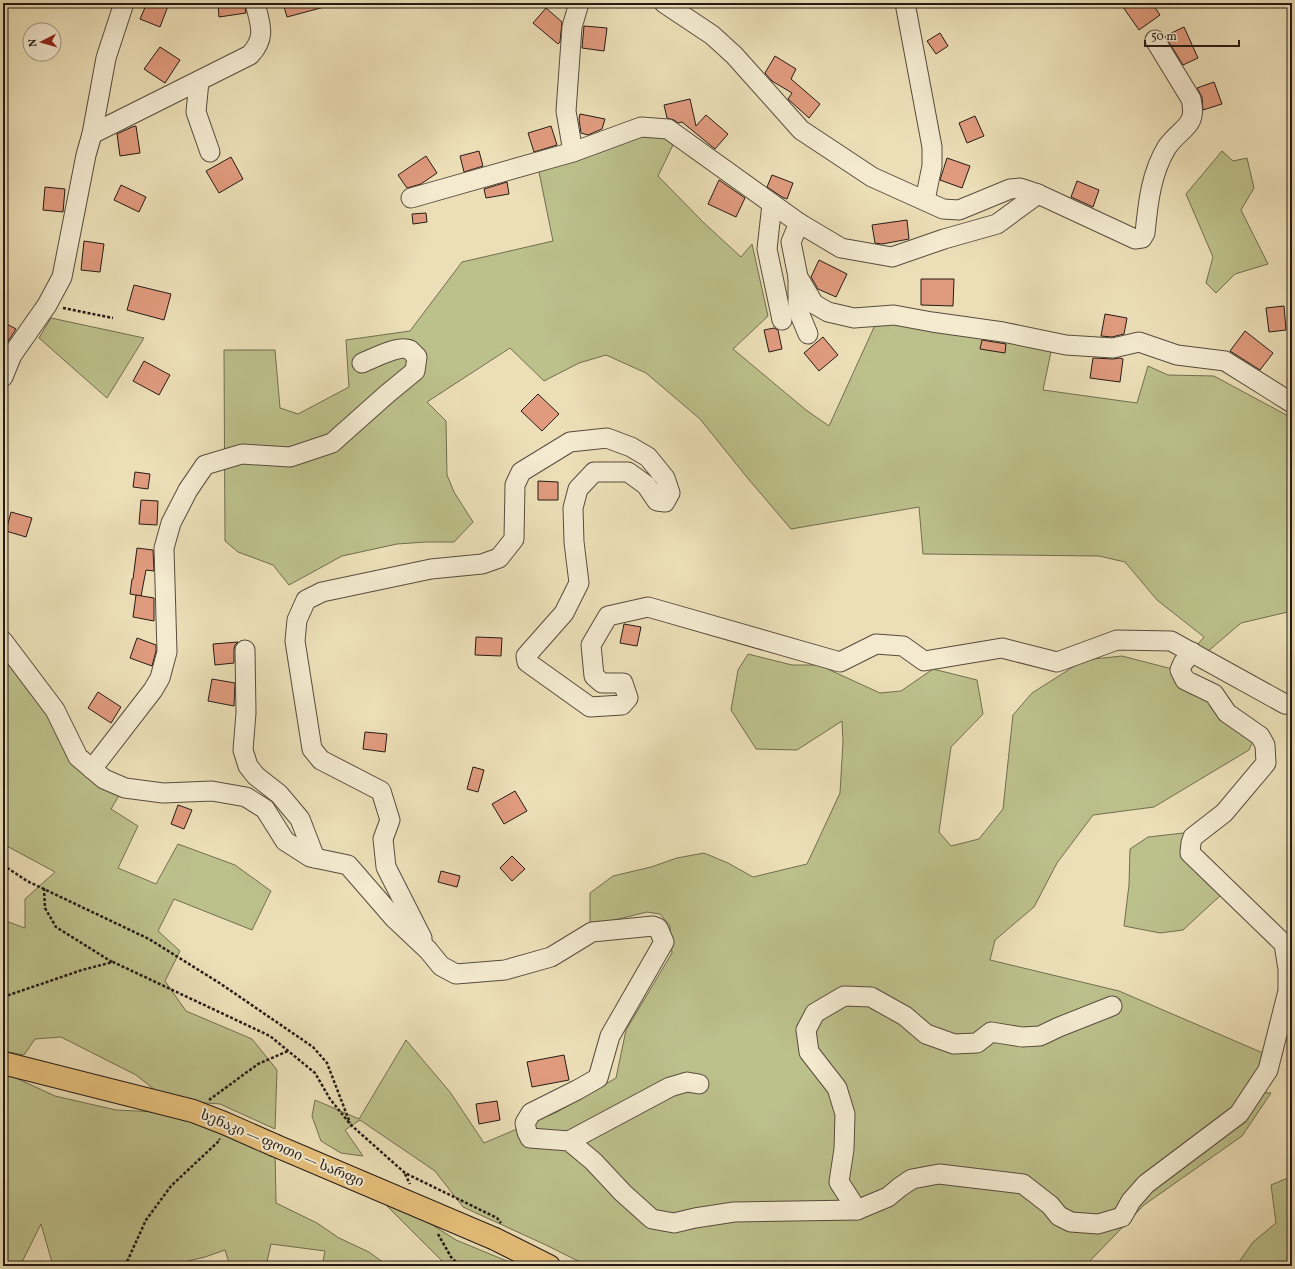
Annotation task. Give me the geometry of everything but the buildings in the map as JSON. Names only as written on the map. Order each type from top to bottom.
[{"type":"highway","name":"სენაკი — ფოთი — სარფი","points":[[3,1063],[194,1111],[274,1145],[498,1232],[549,1266]]},
{"type":"street","points":[[3,377],[12,355],[47,305],[62,277],[86,154],[92,134],[106,58],[124,3]]},
{"type":"street","points":[[92,134],[250,55],[258,46],[261,31],[255,3]]},
{"type":"street","points":[[573,152],[566,111],[572,27],[579,3]]},
{"type":"street","points":[[664,3],[712,35],[734,55],[800,130],[872,177],[943,209],[960,210],[1010,189],[1020,188],[1038,194],[1135,239],[1142,238],[1145,233],[1148,201],[1155,174],[1167,147],[1190,122],[1194,110],[1191,99],[1155,40]]},
{"type":"street","points":[[905,3],[932,148],[932,166],[925,200]]},
{"type":"street","points":[[199,81],[196,112],[210,152]]},
{"type":"street","points":[[411,198],[573,152],[641,128],[668,129],[799,223],[842,248],[892,257],[944,239],[997,224],[1038,194]]},
{"type":"street","points":[[772,204],[767,250],[782,320]]},
{"type":"street","points":[[799,223],[791,242],[798,277],[798,310],[808,334]]},
{"type":"street","points":[[798,277],[814,304],[828,312],[854,318],[894,315],[1003,332],[1066,344],[1113,348],[1140,342],[1177,355],[1225,361],[1292,403]]},
{"type":"street","points":[[92,769],[153,690],[160,678],[167,652],[164,548],[171,523],[188,490],[204,465],[242,454],[290,457],[332,443],[415,371],[417,357],[409,350],[402,349],[395,350],[362,363]]},
{"type":"street","points":[[428,950],[386,866],[383,839],[390,820],[381,791],[321,760],[312,749],[295,641],[297,620],[306,600],[322,592],[431,569],[482,564],[499,558],[514,539],[515,485],[521,472],[570,442],[607,438],[631,446],[648,457],[665,478],[670,493],[665,502],[657,501],[646,485],[628,472],[594,472],[578,489],[573,508],[574,542],[580,583],[564,613],[526,656],[527,662],[590,707],[622,705],[628,698],[623,683],[602,683],[594,676],[591,645],[608,616],[648,607],[840,662],[876,644],[903,646],[924,661],[1002,648],[1057,662],[1117,640],[1171,640],[1285,704],[1292,705]]},
{"type":"street","points":[[3,641],[55,710],[78,757],[104,779],[125,788],[163,793],[212,791],[246,797],[265,809],[285,841],[310,857],[348,865],[394,918],[428,950],[441,966],[456,974],[505,970],[551,957],[592,932],[653,926],[658,928],[664,942],[610,1036],[598,1078],[578,1090],[531,1113],[525,1123],[530,1138],[569,1141],[670,1087],[687,1082],[699,1084]]},
{"type":"street","points":[[245,650],[246,713],[243,750],[248,766],[256,776],[279,794],[300,819],[316,858]]},
{"type":"street","points":[[569,1141],[593,1161],[623,1193],[652,1219],[674,1223],[734,1212],[857,1210],[888,1198],[912,1179],[939,1174],[1023,1184],[1050,1204],[1060,1216],[1071,1222],[1098,1224],[1122,1218],[1131,1201],[1146,1184],[1239,1114],[1268,1070],[1288,991],[1288,969],[1284,944],[1190,853],[1193,837],[1224,813],[1266,763],[1265,745],[1260,736],[1227,713],[1214,694],[1185,680],[1180,670],[1183,663],[1192,652]]},
{"type":"street","points":[[857,1210],[839,1182],[844,1149],[845,1114],[837,1088],[809,1052],[806,1030],[815,1013],[844,996],[872,997],[905,1016],[926,1034],[954,1044],[977,1043],[991,1032],[1022,1037],[1040,1036],[1112,1006]]},
{"type":"path","points":[[47,305],[113,318]]},
{"type":"path","points":[[3,865],[27,881],[148,939],[221,984],[313,1047],[327,1063],[351,1125]]},
{"type":"path","points":[[44,888],[45,908],[56,927],[113,962],[270,1036],[315,1073],[330,1099],[351,1125],[404,1173],[497,1218],[498,1232]]},
{"type":"path","points":[[3,998],[82,970],[113,962]]},
{"type":"path","points":[[194,1111],[258,1064],[288,1051]]},
{"type":"path","points":[[125,1266],[146,1220],[170,1186],[220,1140],[214,1134]]},
{"type":"green space","points":[[639,134],[660,135],[673,145],[658,176],[703,222],[741,257],[752,244],[768,316],[733,349],[806,410],[829,426],[875,325],[894,319],[1052,347],[1043,390],[1137,403],[1148,366],[1168,375],[1214,376],[1292,418],[1292,611],[1241,623],[1206,653],[1198,644],[1204,637],[1157,600],[1125,562],[1099,556],[923,554],[919,507],[791,529],[700,419],[646,373],[606,355],[579,363],[544,381],[510,348],[427,402],[446,421],[447,475],[454,492],[473,522],[454,542],[397,544],[342,556],[289,585],[273,565],[238,552],[225,541],[224,350],[275,350],[280,408],[298,414],[349,387],[346,340],[410,331],[462,262],[553,241],[539,172]]},
{"type":"green space","points":[[1222,151],[1233,161],[1247,158],[1254,188],[1241,210],[1268,264],[1235,274],[1216,293],[1206,283],[1213,257],[1186,194]]},
{"type":"green space","points":[[51,318],[144,338],[107,398],[39,338]]},
{"type":"green space","points":[[3,652],[120,794],[111,809],[138,826],[118,868],[156,884],[178,844],[235,865],[271,891],[252,930],[174,899],[158,931],[180,951],[165,981],[186,1011],[252,1039],[277,1070],[275,1129],[220,1104],[182,1101],[155,1090],[136,1075],[61,1037],[35,1039],[24,1055],[3,1051],[3,920],[25,928],[25,899],[55,872],[3,844]]},
{"type":"green space","points":[[748,654],[792,665],[819,665],[880,693],[901,691],[933,669],[977,680],[983,714],[951,747],[939,832],[951,846],[979,839],[1003,809],[1013,715],[1032,693],[1084,660],[1122,656],[1176,670],[1210,694],[1254,738],[1249,750],[1154,807],[1093,815],[1057,863],[1034,907],[995,940],[990,960],[1119,991],[1263,1053],[1260,1072],[1247,1092],[1271,1093],[1242,1136],[1144,1205],[1085,1266],[588,1266],[463,1207],[435,1171],[360,1120],[345,1130],[363,1156],[341,1153],[321,1141],[312,1116],[315,1100],[359,1119],[406,1040],[450,1092],[484,1143],[557,1112],[616,1078],[626,1030],[672,953],[670,926],[660,914],[647,912],[590,926],[590,893],[613,876],[651,867],[677,858],[704,853],[728,863],[753,877],[807,864],[840,793],[843,742],[842,721],[797,750],[756,749],[731,710],[738,670]]},
{"type":"green space","points":[[1192,832],[1184,855],[1222,894],[1183,930],[1160,933],[1124,926],[1129,885],[1130,849],[1148,837]]},
{"type":"green space","points":[[3,1072],[55,1096],[116,1110],[178,1113],[275,1150],[276,1203],[317,1223],[339,1238],[369,1252],[388,1266],[322,1266],[325,1251],[271,1244],[266,1266],[230,1266],[225,1250],[205,1257],[167,1266],[53,1266],[41,1224],[20,1266],[3,1266]]},
{"type":"green space","points":[[1292,1175],[1292,1266],[1236,1266],[1253,1242],[1276,1223],[1271,1185]]},
{"type":"green space","points":[[379,1198],[392,1199],[456,1240],[519,1266],[447,1266]]}]
